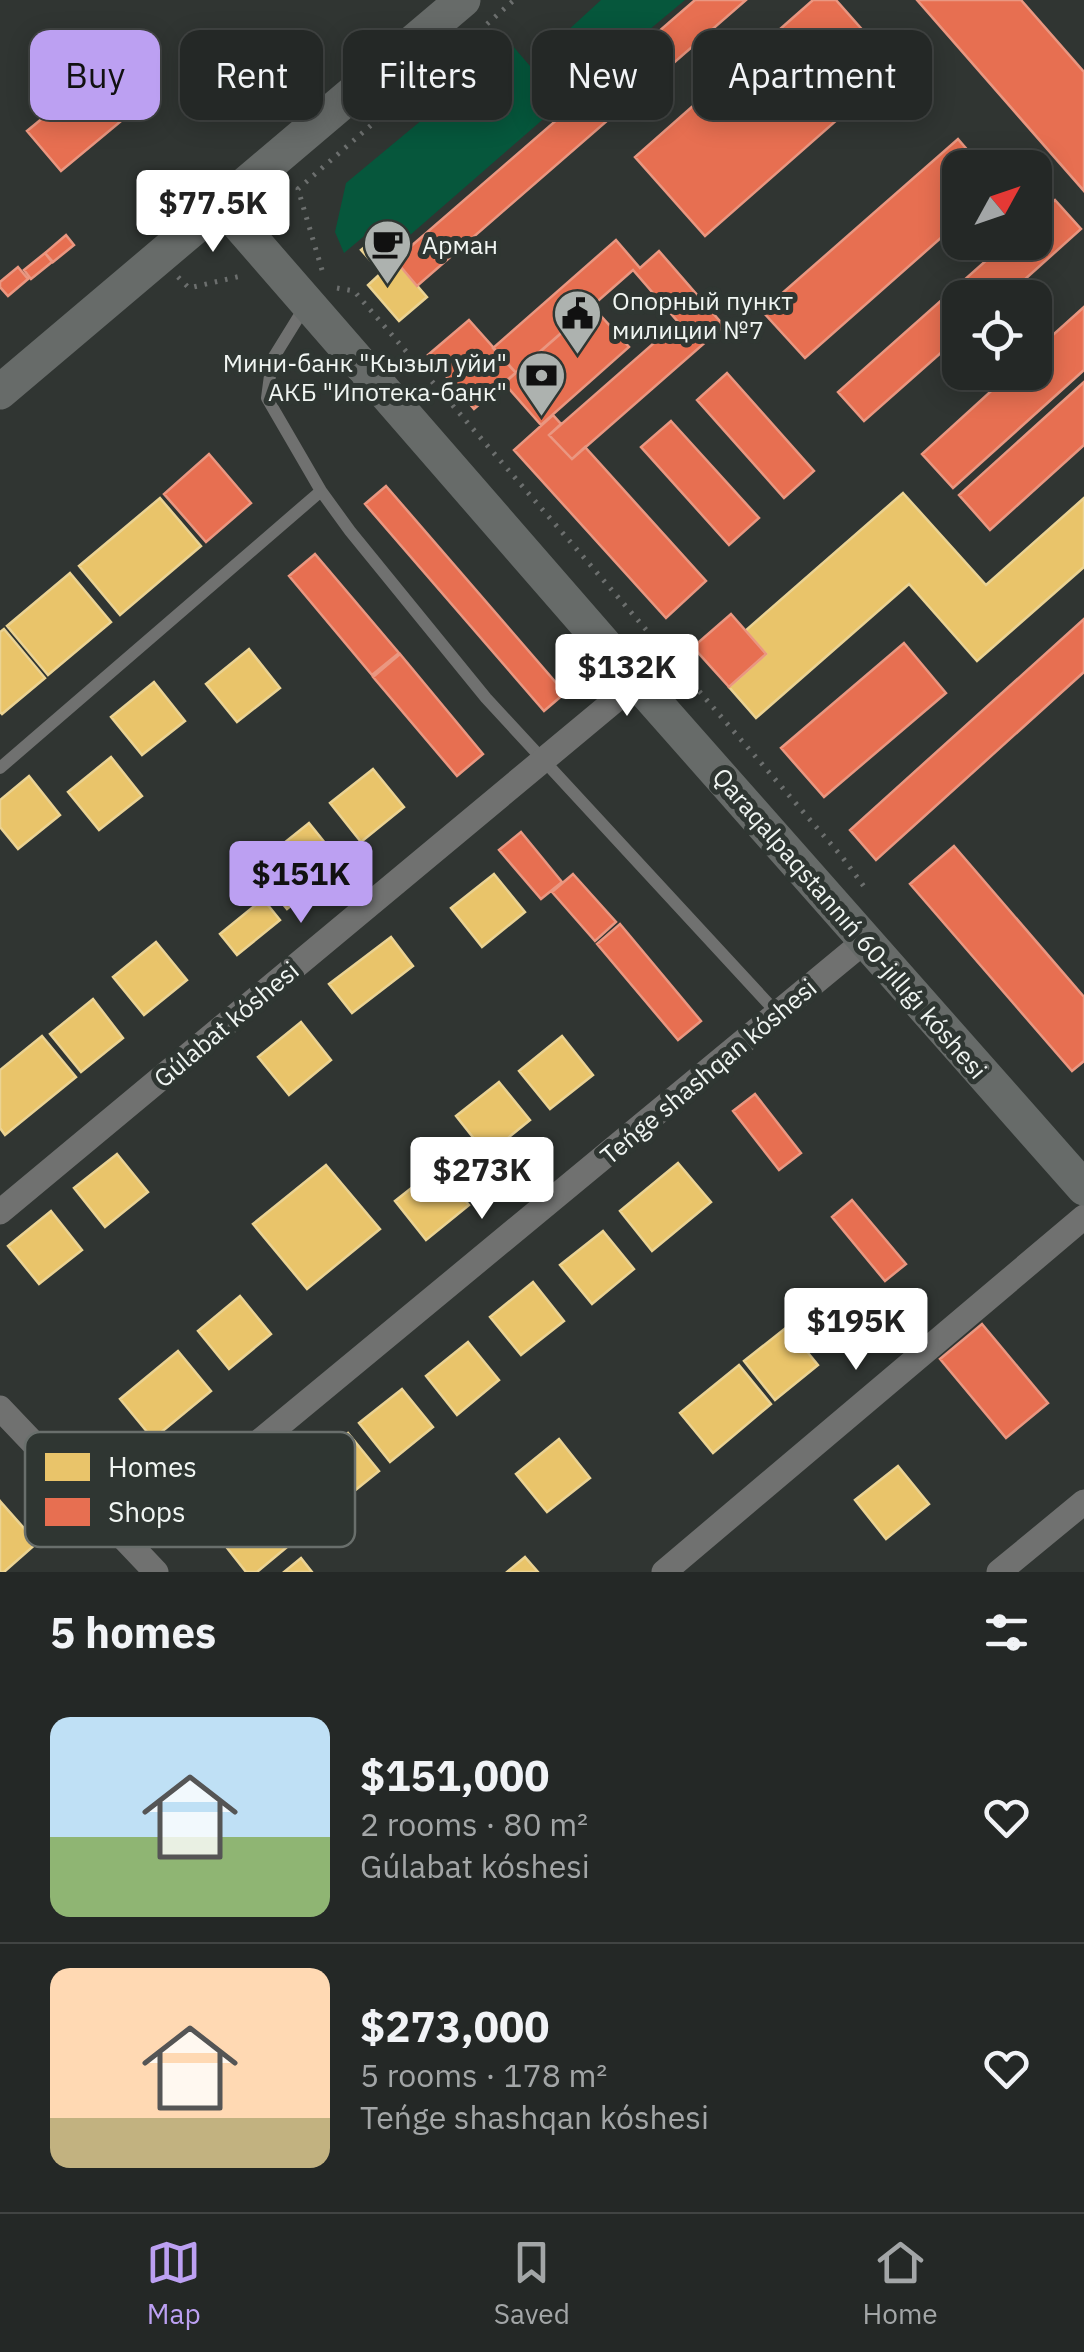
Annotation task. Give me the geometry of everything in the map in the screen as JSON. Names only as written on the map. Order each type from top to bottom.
[{"type":"street","points":[[0,392],[222,205],[474,13]]},
{"type":"street","name":"Qaraqalpaqstannıń 60-jıllıǵı kóshesi","points":[[222,205],[319,288],[637,682],[1084,1188]]},
{"type":"street","name":"Gúlabat kóshesi","points":[[0,1212],[637,682]]},
{"type":"street","name":"Teńge shashqan kóshesi","points":[[271,1432],[866,940]]},
{"type":"street","points":[[664,1572],[1084,1217]]},
{"type":"street","points":[[0,1408],[25,1434]]},
{"type":"street","points":[[999,1572],[1084,1502]]},
{"type":"street","points":[[134,1547],[156,1572]]},
{"type":"lane","points":[[319,288],[272,360],[266,398],[321,491],[474,682],[777,1013]]},
{"type":"lane","points":[[0,768],[321,491]]},
{"type":"path","points":[[474,13],[514,0]]},
{"type":"path","points":[[377,120],[298,189],[310,231],[319,288],[354,290],[869,892]]},
{"type":"path","points":[[298,235],[310,231]]},
{"type":"path","points":[[176,275],[188,288],[242,276]]},
{"type":"green space","points":[[601,0],[685,0],[649,30],[568,30]]},
{"type":"green space","points":[[512,45],[532,68],[532,120],[542,120],[394,249],[375,227],[344,253],[335,232],[346,183],[422,120],[512,120]]},
{"type":"building: Homes","points":[[372,241],[380,251],[370,260],[361,250]]},
{"type":"building: Homes","points":[[395,260],[427,297],[399,321],[368,285]]},
{"type":"building: Homes","points":[[903,493],[986,585],[1084,498],[1084,567],[977,661],[909,584],[756,718],[729,687],[766,654],[745,631]]},
{"type":"building: Homes","points":[[160,498],[201,546],[120,615],[79,566]]},
{"type":"building: Homes","points":[[70,573],[111,622],[48,675],[7,626]]},
{"type":"building: Homes","points":[[4,629],[45,678],[2,714],[0,632]]},
{"type":"building: Homes","points":[[249,649],[280,688],[237,722],[206,684]]},
{"type":"building: Homes","points":[[154,682],[185,721],[142,755],[111,717]]},
{"type":"building: Homes","points":[[111,757],[142,796],[99,830],[68,792]]},
{"type":"building: Homes","points":[[373,769],[404,807],[361,842],[330,803]]},
{"type":"building: Homes","points":[[29,776],[60,815],[18,849],[0,827],[0,800]]},
{"type":"building: Homes","points":[[309,823],[342,864],[287,909],[253,868]]},
{"type":"building: Homes","points":[[494,874],[525,912],[482,947],[451,908]]},
{"type":"building: Homes","points":[[263,899],[280,920],[237,955],[220,934]]},
{"type":"building: Homes","points":[[391,937],[413,966],[352,1013],[329,984]]},
{"type":"building: Homes","points":[[156,942],[187,980],[144,1015],[113,977]]},
{"type":"building: Homes","points":[[93,999],[123,1038],[81,1072],[50,1034]]},
{"type":"building: Homes","points":[[301,1022],[331,1060],[289,1095],[258,1057]]},
{"type":"building: Homes","points":[[42,1036],[76,1077],[5,1135],[0,1128],[0,1070]]},
{"type":"building: Homes","points":[[562,1036],[593,1075],[550,1109],[519,1071]]},
{"type":"building: Homes","points":[[499,1082],[530,1120],[487,1155],[456,1116]]},
{"type":"building: Homes","points":[[117,1154],[148,1192],[105,1227],[74,1188]]},
{"type":"building: Homes","points":[[678,1163],[711,1202],[652,1251],[620,1211]]},
{"type":"building: Homes","points":[[326,1165],[380,1229],[307,1289],[253,1224]]},
{"type":"building: Homes","points":[[438,1167],[469,1205],[426,1240],[395,1201]]},
{"type":"building: Homes","points":[[51,1211],[82,1250],[39,1284],[8,1246]]},
{"type":"building: Homes","points":[[603,1231],[634,1269],[592,1304],[560,1265]]},
{"type":"building: Homes","points":[[533,1282],[564,1321],[521,1355],[490,1317]]},
{"type":"building: Homes","points":[[240,1296],[271,1334],[229,1369],[198,1331]]},
{"type":"building: Homes","points":[[787,1327],[818,1365],[775,1400],[744,1361]]},
{"type":"building: Homes","points":[[468,1342],[499,1380],[457,1415],[426,1376]]},
{"type":"building: Homes","points":[[178,1351],[211,1391],[161,1432],[147,1432],[120,1399]]},
{"type":"building: Homes","points":[[739,1365],[771,1404],[713,1453],[680,1413]]},
{"type":"building: Homes","points":[[402,1389],[433,1427],[390,1462],[359,1423]]},
{"type":"building: Homes","points":[[559,1439],[590,1478],[547,1512],[516,1474]]},
{"type":"building: Homes","points":[[355,1442],[379,1471],[355,1490]]},
{"type":"building: Homes","points":[[898,1466],[929,1504],[886,1539],[855,1500]]},
{"type":"building: Homes","points":[[0,1501],[25,1529],[25,1547],[32,1547],[0,1572]]},
{"type":"building: Homes","points":[[226,1547],[287,1547],[257,1572],[246,1572]]},
{"type":"building: Homes","points":[[525,1557],[538,1572],[507,1572]]},
{"type":"building: Homes","points":[[301,1558],[312,1572],[284,1572]]},
{"type":"building: Shops","points":[[695,0],[746,0],[711,30],[693,30],[693,46],[673,63],[673,30],[660,30]]},
{"type":"building: Shops","points":[[813,0],[836,0],[862,30],[779,30]]},
{"type":"building: Shops","points":[[917,0],[1021,0],[1084,72],[1084,191]]},
{"type":"building: Shops","points":[[693,106],[693,120],[837,120],[705,236],[635,157]]},
{"type":"building: Shops","points":[[40,120],[122,120],[61,171],[27,131]]},
{"type":"building: Shops","points":[[557,120],[608,120],[417,286],[395,260]]},
{"type":"building: Shops","points":[[958,139],[967,150],[945,150]]},
{"type":"building: Shops","points":[[942,153],[942,237],[805,358],[762,311]]},
{"type":"building: Shops","points":[[1055,200],[1081,229],[1052,255]]},
{"type":"building: Shops","points":[[66,235],[74,245],[53,262],[45,253]]},
{"type":"building: Shops","points":[[616,240],[640,268],[659,251],[724,326],[572,459],[549,435],[678,322],[633,270],[516,373],[493,348]]},
{"type":"building: Shops","points":[[45,253],[52,262],[31,279],[24,270]]},
{"type":"building: Shops","points":[[987,260],[1046,260],[1024,280],[964,280]]},
{"type":"building: Shops","points":[[18,267],[28,279],[8,296],[0,282]]},
{"type":"building: Shops","points":[[942,300],[942,352],[864,421],[838,392]]},
{"type":"building: Shops","points":[[592,306],[629,347],[541,425],[504,383]]},
{"type":"building: Shops","points":[[1084,307],[1084,370],[953,488],[922,454],[992,390],[1052,390],[1052,336]]},
{"type":"building: Shops","points":[[469,320],[516,373],[474,409],[428,355]]},
{"type":"building: Shops","points":[[727,373],[814,471],[784,498],[697,400]]},
{"type":"building: Shops","points":[[1084,382],[1084,445],[990,530],[959,495]]},
{"type":"building: Shops","points":[[553,415],[561,424],[549,435],[572,459],[585,447],[706,581],[666,618],[514,450]]},
{"type":"building: Shops","points":[[671,421],[759,518],[729,545],[641,447]]},
{"type":"building: Shops","points":[[209,454],[251,503],[206,542],[164,494]]},
{"type":"building: Shops","points":[[386,486],[565,693],[544,711],[365,504]]},
{"type":"building: Shops","points":[[315,554],[399,653],[372,675],[289,576]]},
{"type":"building: Shops","points":[[731,614],[766,654],[729,687],[693,647]]},
{"type":"building: Shops","points":[[1084,619],[1084,672],[876,860],[850,830]]},
{"type":"building: Shops","points":[[904,643],[946,693],[824,797],[781,748]]},
{"type":"building: Shops","points":[[400,654],[483,754],[457,776],[373,677]]},
{"type":"building: Shops","points":[[521,832],[562,882],[541,899],[499,850]]},
{"type":"building: Shops","points":[[954,846],[1084,997],[1084,1061],[1072,1071],[910,884]]},
{"type":"building: Shops","points":[[573,874],[616,922],[595,941],[552,892]]},
{"type":"building: Shops","points":[[620,924],[701,1021],[678,1040],[597,944]]},
{"type":"building: Shops","points":[[755,1094],[801,1153],[779,1170],[733,1111]]},
{"type":"building: Shops","points":[[852,1200],[906,1264],[885,1281],[832,1217]]},
{"type":"building: Shops","points":[[982,1324],[1048,1403],[1006,1438],[940,1359]]},
{"type":"place","name":"Арман","points":[[387,286]]},
{"type":"place","name":"Опорный пункт милиции №7","points":[[577,356]]},
{"type":"place","name":"Мини-банк \"Кызыл уйи\" АКБ \"Ипотека-банк\"","points":[[542,418]]}]
